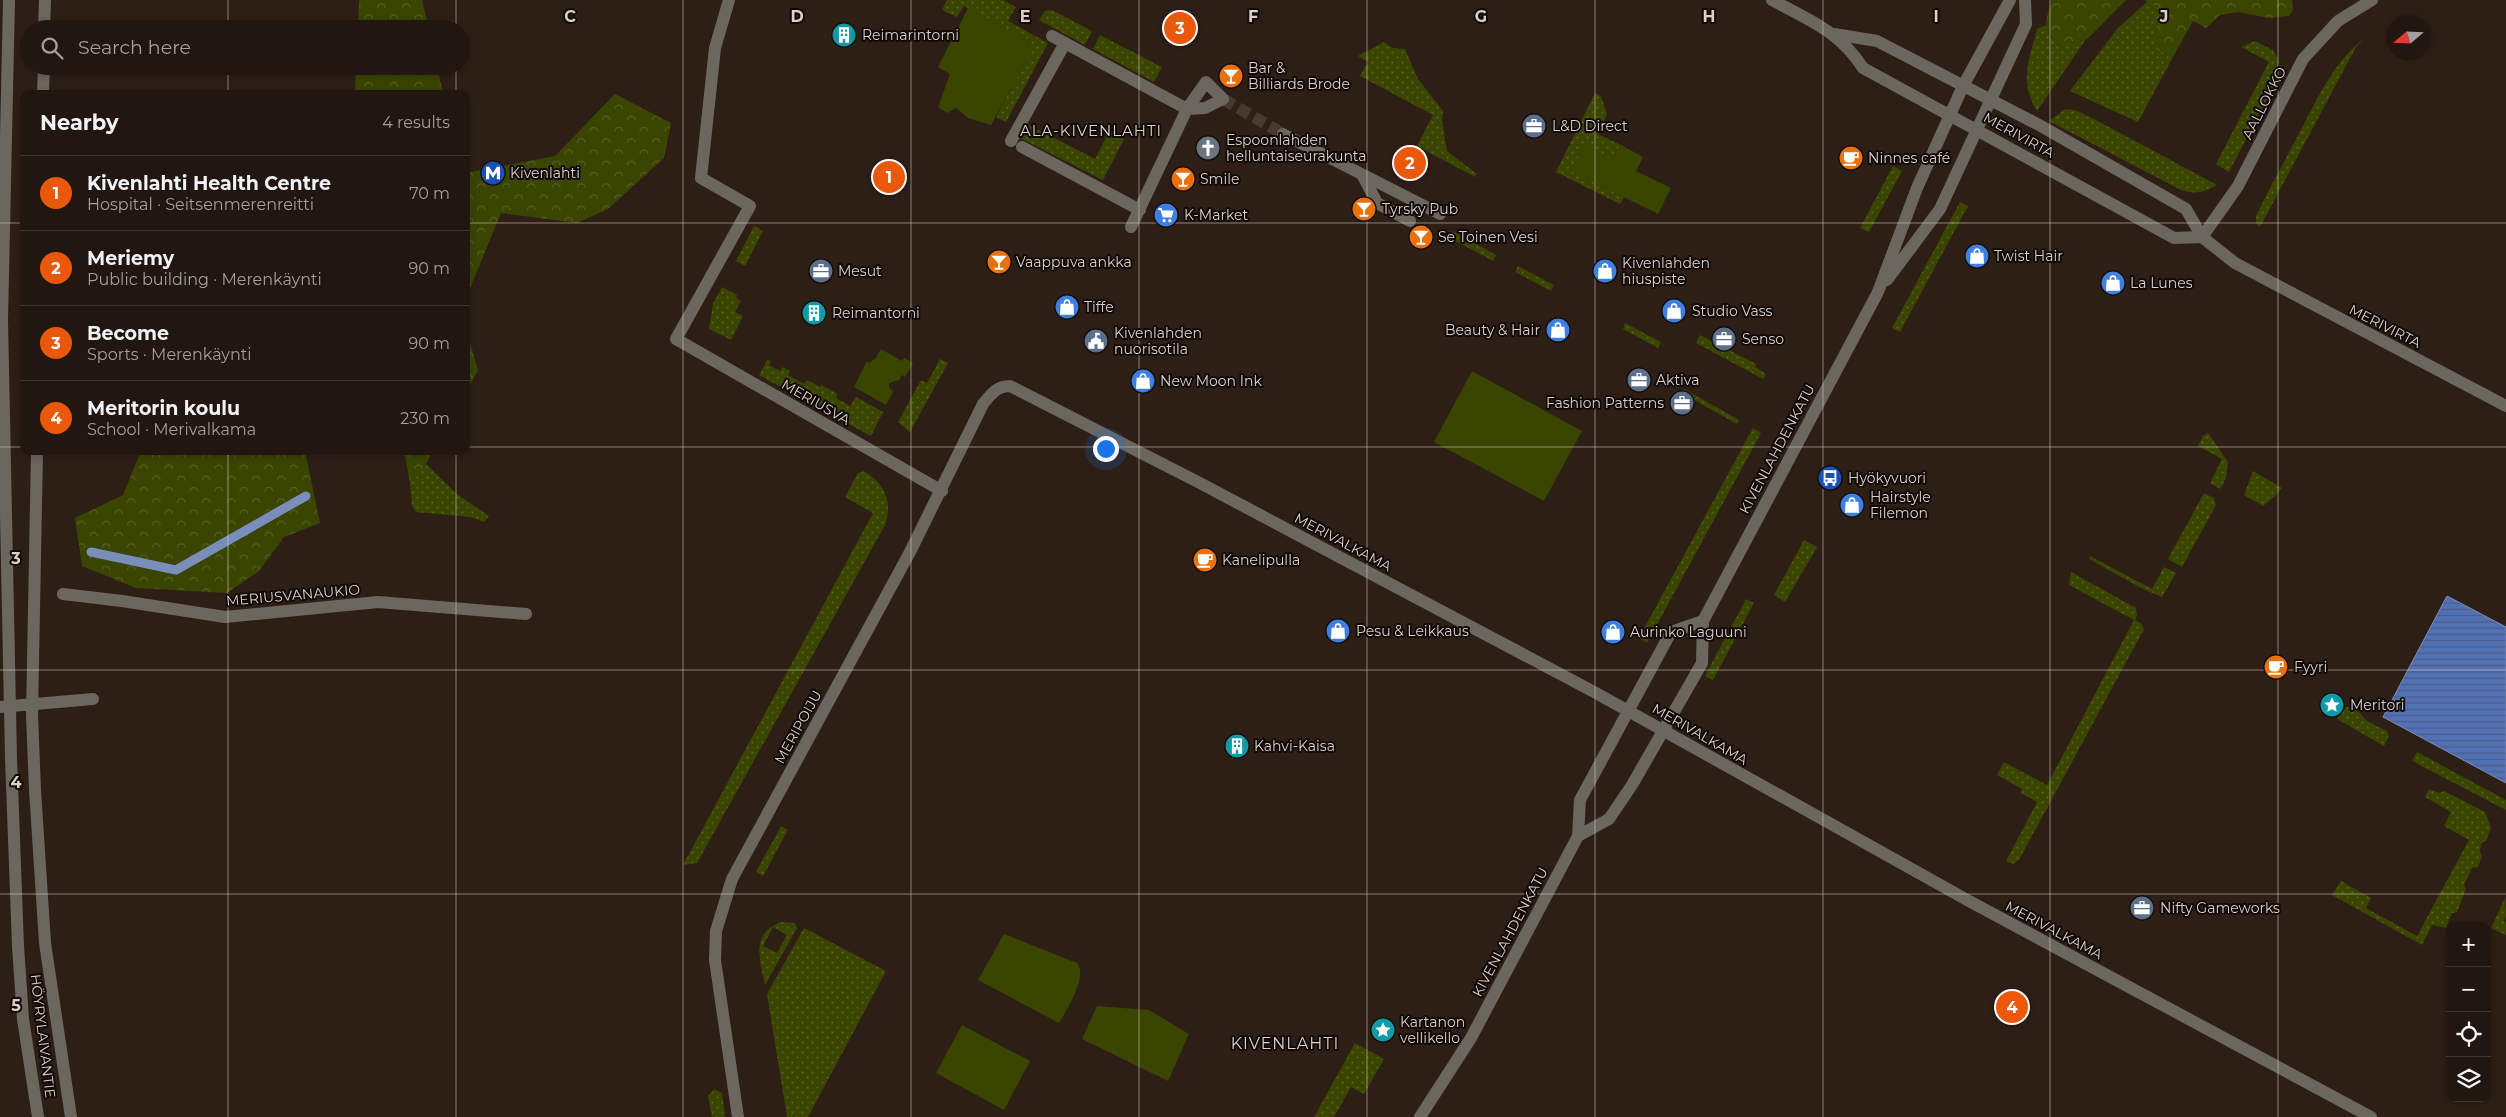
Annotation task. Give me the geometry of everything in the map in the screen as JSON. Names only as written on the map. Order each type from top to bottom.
[{"type":"street","name":"HÖYRYLAIVANTIE","points":[[9,0],[2,320],[11,758],[18,946],[23,1019],[38,1117]]},
{"type":"street","points":[[44,20],[45,0]]},
{"type":"street","name":"MERIUSVA","points":[[728,0],[715,48],[701,178],[750,206],[676,339],[942,491]]},
{"type":"street","name":"MERIVIRTA","points":[[1772,0],[1834,34],[1852,51],[1863,68],[1978,129],[2174,238],[2202,237]]},
{"type":"street","name":"KIVENLAHDENKATU","points":[[1578,836],[1609,819],[1632,785],[1702,664],[1703,621],[1878,292],[1917,188],[1963,86],[2010,0]]},
{"type":"street","name":"KIVENLAHDENKATU","points":[[1878,292],[1940,209],[2026,24],[2025,0]]},
{"type":"street","name":"AALLOKKO","points":[[2202,237],[2238,186],[2303,59],[2338,21],[2372,0]]},
{"type":"street","name":"MERIVIRTA","points":[[1834,34],[1877,41],[2041,126],[2186,209],[2202,237],[2243,267],[2506,406]]},
{"type":"street","points":[[1052,36],[1187,109],[1205,108],[1224,99],[1206,82],[1187,109],[1131,227]]},
{"type":"street","points":[[1066,43],[1016,144],[1140,210]]},
{"type":"street","points":[[43,90],[44,75]]},
{"type":"street","points":[[1283,134],[1440,214]]},
{"type":"street","points":[[1363,176],[1377,203],[1410,221]]},
{"type":"street","name":"MERIPOIJU","points":[[738,1117],[715,960],[716,931],[727,893],[755,835],[852,661],[942,491],[983,404],[996,389],[1010,386]]},
{"type":"street","name":"MERIVALKAMA","points":[[1010,386],[1274,522],[1628,711],[1977,905],[2371,1117]]},
{"type":"street","name":"HÖYRYLAIVANTIE","points":[[36,455],[33,652],[34,757],[45,943],[71,1117]]},
{"type":"street","name":"MERIUSVANAUKIO","points":[[64,594],[225,617],[378,602],[526,614]]},
{"type":"street","name":"KIVENLAHDENKATU","points":[[1420,1117],[1472,1038],[1578,836],[1580,800],[1671,632],[1703,621]]},
{"type":"street","points":[[0,707],[93,699]]},
{"type":"green space","points":[[359,0],[422,0],[427,20],[358,20]]},
{"type":"green space","points":[[947,0],[1003,0],[1016,7],[1008,21],[1048,43],[1006,122],[996,117],[1034,45],[964,6],[957,17],[942,10]]},
{"type":"green space","points":[[2051,0],[2126,0],[2087,39],[2069,45],[2057,42],[2049,33],[2047,21]]},
{"type":"green space","points":[[2145,0],[2292,0],[2293,10],[2289,16],[2269,18],[2238,12],[2220,15],[2206,28],[2193,21],[2173,57],[2156,49],[2151,36],[2166,13]]},
{"type":"green space","points":[[2148,1],[2166,13],[2156,49],[2173,57],[2138,122],[2070,91],[2117,29]]},
{"type":"green space","points":[[968,8],[1035,45],[991,125],[968,118],[956,108],[947,113],[938,107],[950,74],[938,67]]},
{"type":"green space","points":[[1052,10],[1092,31],[1085,45],[1039,20],[1045,11]]},
{"type":"green space","points":[[2046,25],[2051,38],[2076,44],[2086,39],[2037,111],[2028,90],[2027,71],[2037,29]]},
{"type":"green space","points":[[1100,35],[1162,67],[1154,82],[1093,49]]},
{"type":"green space","points":[[2365,38],[2356,47],[2260,227],[2256,223],[2256,216],[2317,99],[2333,72],[2353,48]]},
{"type":"green space","points":[[2255,41],[2273,50],[2278,59],[2278,78],[2229,172],[2216,164],[2269,62],[2241,47]]},
{"type":"green space","points":[[1384,42],[1393,48],[1405,49],[1418,79],[1443,111],[1442,121],[1447,151],[1477,174],[1475,177],[1417,146],[1433,115],[1360,76],[1368,62],[1358,56]]},
{"type":"green space","points":[[356,75],[439,75],[442,90],[355,90]]},
{"type":"green space","points":[[1595,93],[1601,96],[1607,114],[1598,134],[1621,145],[1613,160],[1572,171],[1624,197],[1620,204],[1556,172]]},
{"type":"green space","points":[[615,94],[671,123],[664,158],[608,209],[577,223],[501,213],[470,288],[470,172],[555,156]]},
{"type":"green space","points":[[2065,109],[2075,110],[2096,120],[2217,185],[2200,192],[2181,190],[2049,121]]},
{"type":"green space","points":[[1027,124],[1095,159],[1109,132],[1124,139],[1103,180],[1020,138]]},
{"type":"green space","points":[[1584,145],[1613,160],[1621,145],[1643,157],[1636,171],[1671,188],[1658,214],[1571,171]]},
{"type":"green space","points":[[1893,166],[1902,171],[1869,232],[1860,228]]},
{"type":"green space","points":[[1960,202],[1968,206],[1900,332],[1892,328]]},
{"type":"green space","points":[[754,226],[763,231],[745,266],[736,261]]},
{"type":"green space","points":[[1453,231],[1496,255],[1493,261],[1450,238]]},
{"type":"green space","points":[[1518,266],[1554,285],[1551,291],[1515,272]]},
{"type":"green space","points":[[722,287],[737,295],[736,298],[741,301],[735,312],[743,316],[731,340],[709,329],[713,303]]},
{"type":"green space","points":[[1625,323],[1661,342],[1658,348],[1623,329]]},
{"type":"green space","points":[[1700,335],[1756,364],[1755,367],[1766,374],[1763,379],[1696,343]]},
{"type":"green space","points":[[470,343],[478,370],[470,385]]},
{"type":"green space","points":[[881,349],[902,361],[904,358],[913,363],[905,377],[902,375],[899,380],[889,383],[889,387],[893,392],[886,405],[854,387],[867,361],[869,363],[876,358]]},
{"type":"green space","points":[[768,359],[771,361],[769,365],[780,371],[783,367],[790,371],[788,375],[804,384],[807,380],[820,387],[821,385],[838,394],[836,398],[850,406],[856,397],[883,412],[871,436],[759,375]]},
{"type":"green space","points":[[940,359],[948,363],[910,432],[898,422],[921,380],[927,383]]},
{"type":"green space","points":[[1472,371],[1582,431],[1544,501],[1434,442]]},
{"type":"green space","points":[[1684,389],[1739,420],[1737,424],[1682,393]]},
{"type":"green space","points":[[1753,428],[1761,433],[1647,643],[1639,638]]},
{"type":"green space","points":[[2208,433],[2228,462],[2226,478],[2220,489],[2210,483],[2222,459],[2198,446],[2203,436]]},
{"type":"green space","points":[[139,455],[306,455],[320,523],[284,537],[259,571],[227,593],[136,588],[82,566],[75,518],[123,495]]},
{"type":"green space","points":[[405,455],[431,455],[426,464],[410,483]]},
{"type":"green space","points":[[426,464],[458,495],[489,516],[484,522],[470,517],[416,512],[412,505],[410,483]]},
{"type":"green space","points":[[864,471],[877,482],[885,494],[888,509],[885,525],[697,863],[683,865],[873,513],[845,497],[858,473]]},
{"type":"green space","points":[[2253,471],[2282,488],[2263,506],[2244,495]]},
{"type":"green space","points":[[2204,493],[2214,498],[2216,505],[2182,567],[2168,559]]},
{"type":"green space","points":[[1804,540],[1817,547],[1785,602],[1774,595]]},
{"type":"green space","points":[[2090,556],[2152,589],[2164,567],[2176,573],[2162,597],[2143,589],[2089,559]]},
{"type":"green space","points":[[2071,572],[2136,608],[2137,615],[2135,620],[2141,623],[2144,629],[2019,860],[2013,864],[2006,861],[2037,802],[2021,793],[2022,789],[1997,775],[2004,762],[2047,785],[2134,620],[2069,585]]},
{"type":"green space","points":[[1746,599],[1754,603],[1713,680],[1705,676]]},
{"type":"green space","points":[[2346,707],[2355,708],[2367,721],[2387,731],[2389,736],[2384,746],[2337,719]]},
{"type":"green space","points":[[2417,752],[2506,800],[2506,810],[2412,761]]},
{"type":"green space","points":[[2429,789],[2439,793],[2444,791],[2485,812],[2491,828],[2486,841],[2481,843],[2480,851],[2482,857],[2478,867],[2472,868],[2464,885],[2466,889],[2457,912],[2452,913],[2448,922],[2446,922],[2446,928],[2432,925],[2422,945],[2332,895],[2341,881],[2371,898],[2366,908],[2417,936],[2469,840],[2444,826],[2451,812],[2425,797]]},
{"type":"green space","points":[[781,826],[788,830],[763,876],[756,872]]},
{"type":"green space","points":[[2505,898],[2506,916],[2504,921],[2506,922],[2506,935],[2491,928]]},
{"type":"green space","points":[[781,922],[795,923],[797,928],[765,985],[760,948],[761,940],[771,927]],"holes":[[[773,927],[787,935],[777,953],[763,946]]]},
{"type":"green space","points":[[804,928],[886,971],[808,1117],[787,1117],[767,994]]},
{"type":"green space","points":[[1004,934],[1077,963],[1080,969],[1078,984],[1071,1002],[1059,1023],[978,980]]},
{"type":"green space","points":[[1097,1006],[1149,1010],[1189,1034],[1168,1081],[1082,1039]]},
{"type":"green space","points":[[962,1025],[1030,1061],[1004,1110],[936,1073]]},
{"type":"green space","points":[[1355,1043],[1384,1059],[1364,1094],[1351,1087],[1334,1117],[1314,1117]]},
{"type":"green space","points":[[714,1089],[722,1093],[725,1117],[712,1117],[708,1096]]},
{"type":"water","points":[[2447,596],[2506,627],[2506,783],[2383,717]]},
{"type":"waterway","points":[[91,552],[176,570],[306,496]]},
{"type":"tunnel","points":[[1223,99],[1283,134]]},
{"type":"place","name":"Become","points":[[1180,28]]},
{"type":"place","name":"Reimarintorni","points":[[844,35]]},
{"type":"place","name":"Bar & Billiards Brode","points":[[1231,76]]},
{"type":"place","name":"L&D Direct","points":[[1534,126]]},
{"type":"place","name":"Espoonlahden helluntaiseurakunta","points":[[1208,148]]},
{"type":"place","name":"Ninnes café","points":[[1851,158]]},
{"type":"place","name":"Meriemy","points":[[1410,163]]},
{"type":"place","name":"Kivenlahti","points":[[493,173]]},
{"type":"place","name":"Kivenlahti Health Centre","points":[[889,177]]},
{"type":"place","name":"Smile","points":[[1183,179]]},
{"type":"place","name":"Tyrsky Pub","points":[[1364,209]]},
{"type":"place","name":"K-Market","points":[[1166,215]]},
{"type":"place","name":"Se Toinen Vesi","points":[[1421,237]]},
{"type":"place","name":"Twist Hair","points":[[1977,256]]},
{"type":"place","name":"Vaappuva ankka","points":[[999,262]]},
{"type":"place","name":"Mesut","points":[[821,271]]},
{"type":"place","name":"Kivenlahden hiuspiste","points":[[1605,271]]},
{"type":"place","name":"La Lunes","points":[[2113,283]]},
{"type":"place","name":"Tiffe","points":[[1067,307]]},
{"type":"place","name":"Studio Vass","points":[[1674,311]]},
{"type":"place","name":"Reimantorni","points":[[814,313]]},
{"type":"place","name":"Beauty & Hair","points":[[1558,330]]},
{"type":"place","name":"Senso","points":[[1724,339]]},
{"type":"place","name":"Kivenlahden nuorisotila","points":[[1096,341]]},
{"type":"place","name":"Aktiva","points":[[1639,380]]},
{"type":"place","name":"New Moon Ink","points":[[1143,381]]},
{"type":"place","name":"Fashion Patterns","points":[[1682,403]]},
{"type":"place","name":"Hyökyvuori","points":[[1830,478]]},
{"type":"place","name":"Hairstyle Filemon","points":[[1852,505]]},
{"type":"place","name":"Kanelipulla","points":[[1205,560]]},
{"type":"place","name":"Pesu & Leikkaus","points":[[1338,631]]},
{"type":"place","name":"Aurinko Laguuni","points":[[1613,632]]},
{"type":"place","name":"Fyyri","points":[[2276,667]]},
{"type":"place","name":"Meritori","points":[[2332,705]]},
{"type":"place","name":"Kahvi-Kaisa","points":[[1237,746]]},
{"type":"place","name":"Nifty Gameworks","points":[[2142,908]]},
{"type":"place","name":"Meritorin koulu","points":[[2012,1007]]},
{"type":"place","name":"Kartanon vellikello","points":[[1383,1030]]},
{"type":"district","name":"ALA-KIVENLAHTI","points":[[1091,131]]},
{"type":"district","name":"KIVENLAHTI","points":[[1285,1043]]}]
